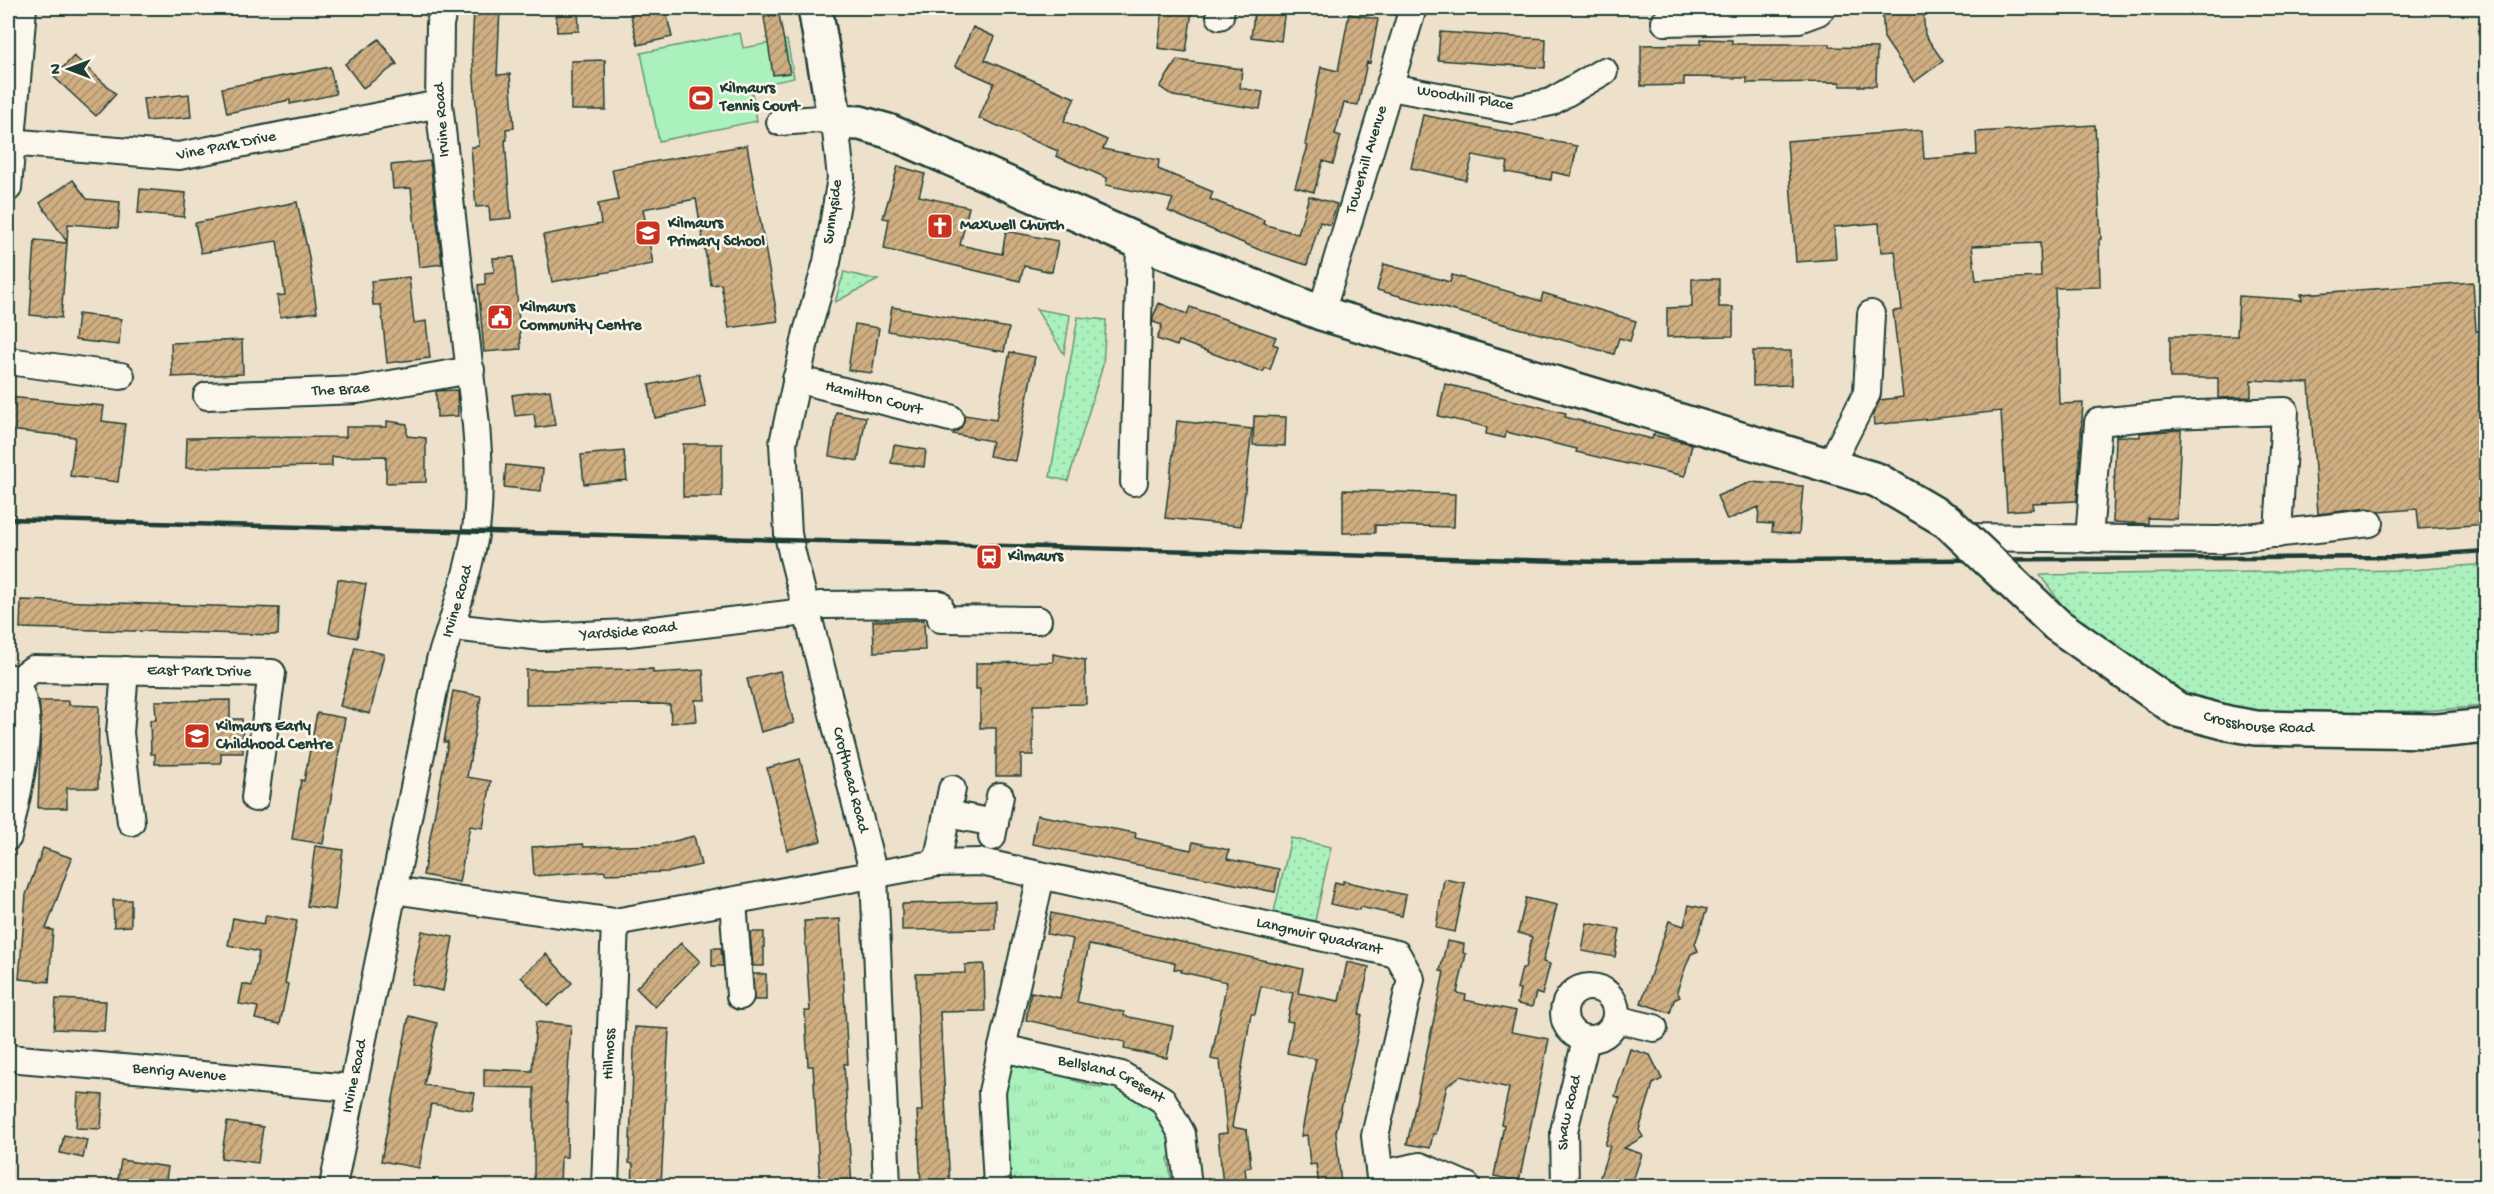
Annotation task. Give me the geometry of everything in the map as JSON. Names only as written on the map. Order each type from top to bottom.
[{"type":"main road","name":"Sunnyside","points":[[815,8],[835,122]]},
{"type":"main road","name":"Crosshouse Road","points":[[835,122],[860,123],[888,131],[1140,242],[1321,313],[1876,480],[1956,529],[2057,625],[2178,710],[2256,728],[2438,731],[2487,726]]},
{"type":"street","points":[[8,188],[10,142],[23,8]]},
{"type":"street","name":"Irvine Road","points":[[333,1186],[351,1088],[440,660],[452,627],[475,538],[479,455],[439,104],[440,24],[444,8]]},
{"type":"street","name":"Towerhill Avenue","points":[[1321,313],[1413,8]]},
{"type":"street","points":[[1665,21],[1705,14],[1799,19],[1818,12],[1822,8]]},
{"type":"street","name":"Woodhill Place","points":[[1390,87],[1513,110],[1551,102],[1604,71]]},
{"type":"street","name":"Vine Park Drive","points":[[10,142],[179,156],[439,104]]},
{"type":"street","points":[[780,122],[819,119],[835,122]]},
{"type":"street","name":"Sunnyside","points":[[796,379],[827,262],[841,178],[835,122]]},
{"type":"street","points":[[1134,482],[1140,242]]},
{"type":"street","points":[[1830,465],[1867,393],[1871,314]]},
{"type":"street","points":[[8,361],[121,376]]},
{"type":"street","name":"The Brae","points":[[207,396],[357,390],[471,370]]},
{"type":"street","name":"Hamilton Court","points":[[796,379],[950,418]]},
{"type":"street","name":"Crofthead Road","points":[[796,379],[783,442],[788,534],[805,612],[874,875],[887,1186]]},
{"type":"street","points":[[2089,538],[2098,422],[2168,415],[2285,411],[2278,534]]},
{"type":"street","points":[[1956,529],[2089,538],[2220,540],[2370,523]]},
{"type":"street","name":"Yardside Road","points":[[452,627],[542,637],[628,633],[805,612],[820,605],[939,604],[941,619],[1038,620]]},
{"type":"street","name":"East Park Drive","points":[[12,679],[33,669],[272,673],[255,798]]},
{"type":"street","points":[[125,670],[120,733],[131,822]]},
{"type":"street","points":[[8,837],[24,747],[25,709],[12,679]]},
{"type":"street","points":[[937,863],[952,789]]},
{"type":"street","points":[[947,814],[993,830],[1000,796]]},
{"type":"street","name":"Langmuir Quadrant","points":[[874,875],[937,863],[981,862],[1397,954],[1411,979],[1375,1136],[1381,1180]]},
{"type":"street","points":[[393,890],[615,922],[874,875]]},
{"type":"street","points":[[997,1186],[992,1092],[1041,876]]},
{"type":"street","points":[[733,900],[740,996]]},
{"type":"street","name":"Hillmoss","points":[[605,1186],[615,922]]},
{"type":"street","points":[[1586,987],[1597,988],[1607,993],[1617,1010],[1616,1019],[1612,1028],[1605,1035],[1586,1040],[1569,1030],[1564,1021],[1563,1011],[1567,1000],[1575,991],[1586,987]]},
{"type":"street","points":[[1616,1019],[1654,1028]]},
{"type":"street","name":"Shaw Road","points":[[1565,1186],[1564,1131],[1586,1040]]},
{"type":"street","name":"Bellsland Cresent","points":[[1002,1048],[1121,1075],[1163,1100],[1182,1134],[1188,1186]]},
{"type":"street","name":"Benrig Avenue","points":[[8,1058],[351,1088]]},
{"type":"street","points":[[1381,1180],[1420,1166],[1467,1186]]},
{"type":"green space","name":"Kilmaurs Tennis Court","points":[[740,33],[743,48],[787,40],[794,78],[751,87],[757,121],[659,141],[641,53]]},
{"type":"green space","points":[[844,272],[878,280],[835,302]]},
{"type":"green space","points":[[1036,309],[1070,315],[1064,354]]},
{"type":"green space","points":[[1078,317],[1106,320],[1103,365],[1068,481],[1050,477]]},
{"type":"green space","points":[[2486,564],[2486,706],[2423,711],[2316,713],[2215,710],[2152,680],[2070,616],[2040,575],[2412,570]]},
{"type":"green space","points":[[1291,838],[1331,847],[1315,921],[1274,912]]},
{"type":"green space","points":[[1009,1056],[1069,1071],[1072,1080],[1101,1088],[1113,1082],[1139,1092],[1171,1127],[1175,1152],[1168,1158],[1172,1186],[1007,1186],[1000,1123]]},
{"type":"building","points":[[474,8],[500,8],[497,75],[510,74],[514,128],[506,129],[507,140],[505,140],[511,218],[490,220],[489,206],[476,207],[471,147],[479,146],[472,52]]},
{"type":"building","points":[[556,8],[578,8],[579,31],[557,32]]},
{"type":"building","points":[[629,8],[665,8],[672,37],[638,45]]},
{"type":"building","points":[[1163,8],[1192,12],[1186,52],[1158,48]]},
{"type":"building","points":[[1255,8],[1285,8],[1281,41],[1251,37]]},
{"type":"building","points":[[1882,8],[1923,8],[1925,35],[1943,61],[1914,82],[1884,38]]},
{"type":"building","points":[[1349,14],[1378,19],[1370,63],[1367,62],[1358,105],[1344,103],[1335,134],[1341,136],[1333,164],[1323,161],[1314,192],[1295,187],[1308,146],[1305,145],[1321,67],[1338,71]]},
{"type":"building","points":[[779,15],[790,73],[773,75],[764,17]]},
{"type":"building","points":[[973,27],[995,37],[985,60],[1075,98],[1064,121],[1107,140],[1103,149],[1159,160],[1158,169],[1213,192],[1210,199],[1264,220],[1263,224],[1298,234],[1309,196],[1337,204],[1330,225],[1320,222],[1307,265],[1262,251],[1168,211],[1173,199],[1106,185],[1107,178],[1056,156],[1058,151],[979,118],[994,83],[955,66]]},
{"type":"building","points":[[1440,32],[1546,39],[1545,68],[1438,60]]},
{"type":"building","points":[[379,39],[397,64],[363,88],[345,64]]},
{"type":"building","points":[[1701,39],[1732,40],[1732,44],[1830,44],[1830,47],[1877,48],[1876,86],[1840,86],[1840,82],[1747,83],[1747,78],[1684,77],[1684,85],[1641,86],[1641,45],[1701,44]]},
{"type":"building","points":[[74,56],[116,94],[96,116],[54,77]]},
{"type":"building","points":[[605,60],[606,110],[571,110],[571,61]]},
{"type":"building","points":[[1177,60],[1242,69],[1240,88],[1263,92],[1260,109],[1173,96],[1160,87]]},
{"type":"building","points":[[330,67],[336,94],[290,104],[290,100],[227,113],[222,88]]},
{"type":"building","points":[[189,94],[191,117],[146,121],[143,99]]},
{"type":"building","points":[[1423,115],[1577,146],[1571,176],[1552,172],[1551,180],[1506,172],[1508,162],[1473,155],[1466,180],[1411,168]]},
{"type":"building","points":[[2095,125],[2101,239],[2099,240],[2100,287],[2055,288],[2059,404],[2083,403],[2077,501],[2032,503],[2033,509],[2007,511],[2001,411],[1874,425],[1873,414],[1880,400],[1903,397],[1893,311],[1902,310],[1895,251],[1881,252],[1879,223],[1834,227],[1836,259],[1796,262],[1787,141],[1922,130],[1924,159],[1977,155],[1976,132]],"holes":[[[2040,243],[2041,277],[1976,280],[1972,246]]]},
{"type":"building","points":[[747,145],[778,321],[729,328],[721,284],[711,285],[696,199],[643,209],[653,264],[552,282],[543,235],[601,224],[598,204],[618,200],[612,169]]},
{"type":"building","points":[[430,161],[442,264],[419,267],[411,188],[393,189],[391,165]]},
{"type":"building","points":[[898,166],[925,174],[919,196],[969,207],[960,245],[1002,254],[1006,231],[1058,241],[1052,272],[1024,266],[1020,281],[884,249],[889,219],[883,218]]},
{"type":"building","points":[[73,180],[87,199],[120,202],[118,228],[68,224],[67,242],[40,203]]},
{"type":"building","points":[[140,189],[186,193],[184,217],[138,213]]},
{"type":"building","points":[[297,202],[309,257],[317,312],[280,317],[277,296],[285,295],[277,241],[201,253],[195,223]]},
{"type":"building","points":[[35,240],[67,243],[61,318],[30,315]]},
{"type":"building","name":"Kilmaurs Community Centre","points":[[514,257],[521,349],[484,352],[478,285],[485,284],[485,273],[494,272],[493,258]]},
{"type":"building","points":[[1384,264],[1450,282],[1452,275],[1541,301],[1543,293],[1636,321],[1630,341],[1619,338],[1614,354],[1377,290]]},
{"type":"building","points":[[409,277],[414,323],[426,321],[430,358],[387,363],[381,305],[373,305],[371,281]]},
{"type":"building","points":[[1692,279],[1719,279],[1719,307],[1733,307],[1733,336],[1667,337],[1667,308],[1692,307]]},
{"type":"building","points":[[2473,282],[2476,331],[2487,330],[2487,524],[2419,529],[2417,509],[2379,512],[2368,508],[2318,514],[2309,383],[2251,380],[2251,397],[2218,398],[2218,378],[2170,378],[2170,336],[2237,336],[2239,296],[2302,300],[2301,294]]},
{"type":"building","points":[[1159,303],[1187,314],[1190,307],[1276,337],[1273,344],[1278,346],[1270,370],[1265,368],[1263,372],[1179,341],[1177,346],[1157,339],[1162,325],[1153,322],[1153,317]]},
{"type":"building","points":[[892,307],[1009,328],[1004,352],[888,331]]},
{"type":"building","points":[[78,314],[121,319],[119,345],[75,340]]},
{"type":"building","points":[[855,324],[879,328],[872,373],[848,370]]},
{"type":"building","points":[[242,340],[243,374],[172,377],[171,343]]},
{"type":"building","points":[[1753,351],[1791,351],[1791,385],[1753,386]]},
{"type":"building","points":[[1010,352],[1035,357],[1015,461],[989,456],[992,441],[953,434],[961,428],[965,415],[996,420]]},
{"type":"building","points":[[699,374],[706,407],[655,418],[649,385]]},
{"type":"building","points":[[1445,384],[1566,413],[1565,417],[1652,439],[1653,435],[1692,444],[1685,476],[1576,452],[1577,449],[1506,432],[1505,438],[1486,434],[1487,427],[1438,416]]},
{"type":"building","points":[[457,390],[458,416],[437,417],[436,391]]},
{"type":"building","points":[[550,390],[555,425],[536,428],[534,414],[515,416],[512,395]]},
{"type":"building","points":[[8,397],[104,406],[102,421],[125,424],[118,482],[70,476],[75,437],[8,430]]},
{"type":"building","points":[[836,412],[866,417],[858,461],[829,456]]},
{"type":"building","points":[[1254,416],[1286,417],[1285,446],[1253,445]]},
{"type":"building","points":[[387,421],[407,424],[407,436],[426,438],[426,482],[386,483],[386,456],[332,457],[332,466],[186,468],[187,438],[346,437],[346,427],[387,427]]},
{"type":"building","points":[[1177,421],[1252,429],[1241,526],[1165,518]]},
{"type":"building","points":[[2181,430],[2177,519],[2148,518],[2148,524],[2113,522],[2116,436],[2140,437],[2140,433]]},
{"type":"building","points":[[683,444],[722,444],[722,497],[683,497]]},
{"type":"building","points":[[894,445],[926,450],[924,467],[891,463]]},
{"type":"building","points":[[624,451],[627,480],[584,484],[581,455]]},
{"type":"building","points":[[506,465],[543,469],[541,491],[504,487]]},
{"type":"building","points":[[1751,482],[1803,486],[1799,534],[1772,532],[1773,524],[1758,523],[1759,507],[1727,520],[1717,496]]},
{"type":"building","points":[[1343,490],[1455,494],[1454,527],[1375,525],[1375,533],[1343,533]]},
{"type":"building","points":[[338,579],[366,584],[357,638],[329,633]]},
{"type":"building","points":[[21,600],[279,608],[278,635],[20,628]]},
{"type":"building","points":[[924,620],[925,650],[874,652],[873,621]]},
{"type":"building","points":[[355,647],[384,654],[370,714],[340,706]]},
{"type":"building","points":[[1053,654],[1085,660],[1086,704],[1033,705],[1033,755],[1021,755],[1021,776],[996,776],[996,728],[980,728],[980,689],[976,689],[976,663],[1053,662]]},
{"type":"building","points":[[653,669],[653,673],[703,670],[705,700],[695,700],[697,721],[671,723],[670,705],[660,704],[526,705],[526,670]]},
{"type":"building","points":[[780,671],[794,723],[761,732],[747,679]]},
{"type":"building","points":[[453,691],[481,696],[467,777],[491,781],[483,828],[470,826],[459,882],[423,875],[448,742],[444,742]]},
{"type":"building","name":"Kilmaurs Early Childhood Centre","points":[[230,700],[230,719],[242,719],[243,753],[221,753],[221,763],[155,764],[155,754],[151,754],[150,720],[156,720],[155,701]]},
{"type":"building","points":[[39,701],[69,701],[69,705],[99,706],[98,788],[67,788],[67,808],[38,808],[41,721]]},
{"type":"building","points":[[317,713],[345,718],[323,844],[292,839],[301,780],[304,781]]},
{"type":"building","points":[[800,759],[821,841],[787,850],[767,768]]},
{"type":"building","points":[[1037,815],[1136,833],[1135,838],[1191,850],[1193,842],[1229,850],[1227,859],[1279,869],[1275,892],[1032,844]]},
{"type":"building","points":[[694,836],[701,865],[670,872],[605,874],[605,871],[534,876],[532,847],[583,844],[584,847],[659,845]]},
{"type":"building","points":[[315,846],[343,850],[335,910],[307,906]]},
{"type":"building","points":[[43,848],[72,858],[46,929],[53,930],[49,982],[19,979],[26,895]]},
{"type":"building","points":[[1444,879],[1465,883],[1455,932],[1436,928]]},
{"type":"building","points":[[1343,881],[1406,895],[1402,916],[1360,907],[1359,910],[1330,904],[1335,882],[1343,884]]},
{"type":"building","points":[[1526,898],[1557,905],[1543,962],[1550,964],[1542,995],[1536,993],[1532,1007],[1517,1004],[1520,989],[1517,989],[1522,968],[1525,968],[1532,937],[1518,933]]},
{"type":"building","points":[[113,900],[131,900],[131,926],[114,927]]},
{"type":"building","points":[[995,901],[995,929],[902,930],[902,904]]},
{"type":"building","points":[[1689,905],[1707,909],[1695,944],[1698,951],[1691,954],[1677,991],[1680,997],[1674,1000],[1670,1013],[1641,1003],[1669,921],[1684,926]]},
{"type":"building","points":[[1051,913],[1303,969],[1298,993],[1339,1001],[1347,962],[1369,967],[1359,1014],[1362,1015],[1336,1132],[1341,1186],[1319,1186],[1316,1164],[1310,1165],[1307,1135],[1301,1136],[1316,1059],[1287,1053],[1293,1022],[1287,1021],[1293,993],[1261,986],[1255,1014],[1251,1014],[1232,1127],[1247,1130],[1251,1167],[1245,1168],[1247,1186],[1223,1186],[1218,1134],[1227,1133],[1220,1061],[1211,1059],[1227,982],[1181,972],[1182,970],[1174,969],[1175,963],[1089,945],[1077,1002],[1124,1012],[1124,1016],[1173,1026],[1167,1058],[1124,1049],[1125,1042],[1026,1020],[1031,992],[1060,998],[1073,939],[1047,934]]},
{"type":"building","points":[[266,915],[297,921],[280,1024],[255,1019],[258,1007],[239,1004],[243,984],[252,986],[259,952],[228,945],[233,918],[264,924]]},
{"type":"building","points":[[840,919],[848,1064],[844,1064],[852,1186],[820,1186],[813,1066],[808,1066],[805,1011],[810,1011],[804,921]]},
{"type":"building","points":[[1587,923],[1620,929],[1615,957],[1582,951]]},
{"type":"building","points":[[422,931],[453,937],[443,991],[411,984]]},
{"type":"building","points":[[750,932],[764,932],[764,966],[753,966]]},
{"type":"building","points":[[1447,941],[1464,944],[1463,953],[1466,954],[1457,993],[1466,995],[1465,1000],[1516,1011],[1511,1032],[1549,1039],[1519,1181],[1494,1176],[1504,1125],[1501,1124],[1509,1088],[1460,1076],[1447,1086],[1436,1134],[1433,1134],[1430,1148],[1407,1144],[1444,972],[1440,971]]},
{"type":"building","points":[[681,943],[700,961],[655,1007],[636,988]]},
{"type":"building","points":[[712,948],[721,948],[723,966],[712,966]]},
{"type":"building","points":[[546,954],[572,983],[548,1006],[521,977]]},
{"type":"building","points":[[984,964],[985,1011],[940,1012],[950,1186],[921,1186],[917,1111],[922,1111],[916,974],[965,973],[965,965]]},
{"type":"building","points":[[753,974],[766,974],[766,1000],[754,1000]]},
{"type":"building","points":[[56,999],[106,1001],[104,1031],[54,1029]]},
{"type":"building","points":[[409,1016],[437,1023],[424,1085],[475,1093],[472,1110],[431,1104],[419,1168],[381,1161]]},
{"type":"building","points":[[536,1022],[571,1025],[566,1103],[568,1103],[567,1157],[561,1157],[560,1186],[534,1186],[534,1088],[484,1087],[484,1069],[532,1071]]},
{"type":"building","points":[[635,1027],[669,1029],[661,1186],[632,1186],[633,1164],[629,1163]]},
{"type":"building","points":[[1630,1049],[1650,1055],[1662,1079],[1653,1084],[1639,1130],[1643,1137],[1624,1148],[1642,1154],[1631,1186],[1597,1186],[1610,1146],[1605,1145],[1620,1098],[1615,1096]]},
{"type":"building","points":[[78,1093],[103,1095],[101,1129],[76,1128]]},
{"type":"building","points":[[227,1122],[263,1127],[258,1163],[221,1158]]},
{"type":"building","points":[[64,1135],[87,1140],[83,1158],[60,1153]]},
{"type":"building","points":[[121,1160],[168,1167],[165,1186],[117,1186]]},
{"type":"railway","points":[[8,519],[1600,562],[2396,557],[2486,551]]},
{"type":"place","name":"Kilmaurs Tennis Court","points":[[701,98]]},
{"type":"place","name":"Maxwell Church","points":[[940,226]]},
{"type":"place","name":"Kilmaurs Primary School","points":[[648,233]]},
{"type":"place","name":"Kilmaurs Community Centre","points":[[500,317]]},
{"type":"place","name":"Kilmaurs","points":[[989,557]]},
{"type":"place","name":"Kilmaurs Early Childhood Centre","points":[[197,736]]}]
